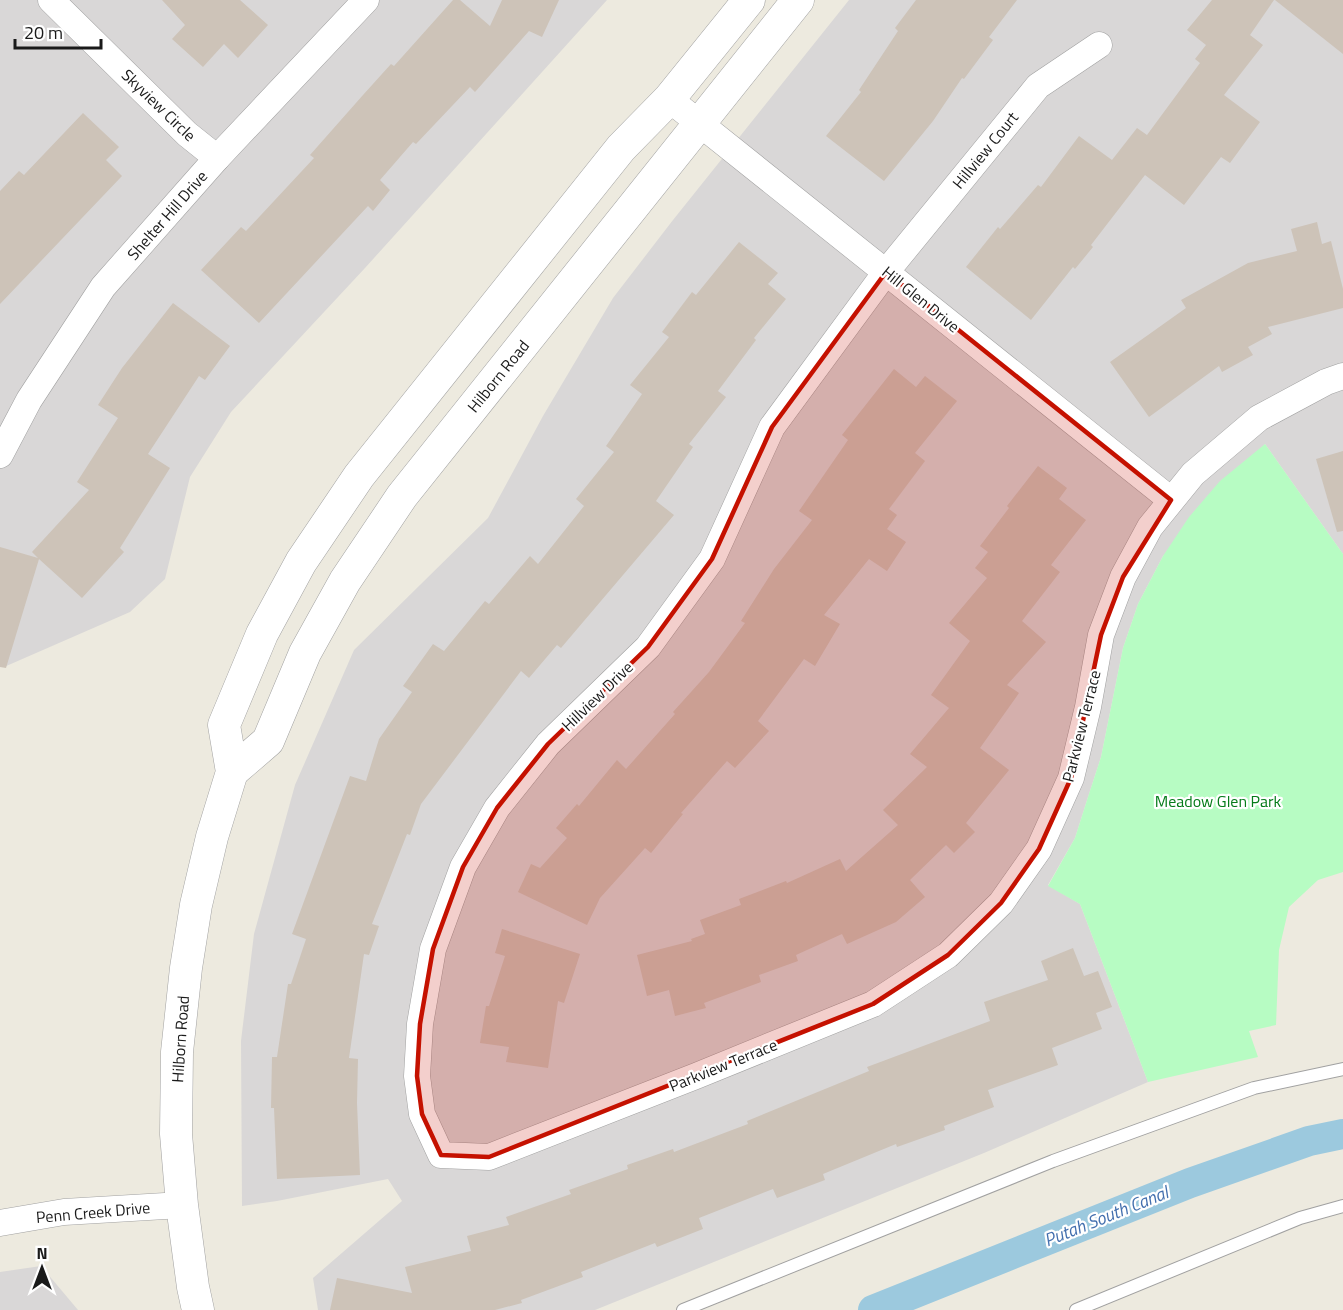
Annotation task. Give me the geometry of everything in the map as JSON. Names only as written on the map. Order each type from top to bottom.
[{"type":"street","name":"Skyview Circle","points":[[51,0],[187,134],[217,158]]},
{"type":"street","name":"Shelter Hill Drive","points":[[0,455],[29,400],[103,287],[217,158],[366,0]]},
{"type":"street","name":"Hilborn Road","points":[[198,1310],[182,1205],[176,1134],[177,1052],[186,968],[196,905],[212,837],[232,772],[224,725],[262,634],[300,562],[359,476],[621,148],[669,99],[749,0]]},
{"type":"street","name":"Hilborn Road","points":[[232,772],[268,741],[305,653],[345,581],[402,496],[798,0]]},
{"type":"street","name":"Hillview Court","points":[[886,272],[1038,86],[1099,45]]},
{"type":"street","name":"Hill Glen Drive","points":[[669,99],[1171,500]]},
{"type":"street","name":"Hillview Drive","points":[[441,1155],[422,1114],[417,1076],[420,1024],[433,949],[463,867],[497,808],[548,744],[648,647],[712,559],[772,427],[886,272]]},
{"type":"street","name":"Parkview Terrace","points":[[441,1155],[489,1157],[685,1080],[873,1004],[948,955],[1001,903],[1039,849],[1071,778],[1088,707],[1101,635],[1123,577],[1150,527],[1193,474],[1259,418],[1326,382],[1343,376]]},
{"type":"street","name":"Penn Creek Drive","points":[[2,1221],[64,1212],[182,1205]]},
{"type":"lane","points":[[683,1310],[1053,1161],[1254,1088],[1343,1069]]},
{"type":"lane","points":[[1076,1310],[1300,1218],[1343,1206]]},
{"type":"highlighted area","points":[[886,272],[1171,500],[1123,577],[1101,635],[1071,778],[1039,849],[1001,903],[948,955],[873,1004],[696,1076],[489,1157],[441,1155],[422,1114],[417,1076],[420,1024],[433,949],[463,867],[497,808],[548,744],[648,647],[712,559],[772,427]]},
{"type":"shaded area","points":[[0,0],[607,0],[365,268],[231,412],[190,477],[165,579],[130,612],[4,667],[0,666]]},
{"type":"shaded area","points":[[849,0],[1343,0],[1343,554],[1265,444],[1163,556],[1138,604],[1123,648],[1101,757],[1075,838],[1048,885],[1080,904],[1148,1082],[984,1153],[595,1310],[318,1310],[313,1278],[402,1201],[388,1179],[242,1206],[241,1041],[254,934],[295,785],[354,650],[488,518],[543,416],[613,298]]},
{"type":"shaded area","points":[[41,1266],[78,1310],[0,1310],[0,1272]]},
{"type":"green space","name":"Meadow Glen Park","points":[[1265,444],[1343,554],[1343,872],[1318,880],[1289,907],[1279,950],[1276,1025],[1249,1031],[1258,1057],[1148,1082],[1080,904],[1048,886],[1075,838],[1101,757],[1123,648],[1138,604],[1163,556],[1189,517],[1220,481]]},
{"type":"building","points":[[162,0],[240,0],[268,25],[238,58],[224,44],[203,67],[172,39],[185,25]]},
{"type":"building","points":[[453,0],[460,0],[490,26],[502,0],[559,0],[542,37],[529,31],[475,92],[470,87],[416,144],[413,142],[380,180],[390,190],[373,211],[368,206],[259,323],[201,270],[241,227],[246,231],[314,158],[310,155],[363,95],[391,64],[394,66]]},
{"type":"building","points":[[916,0],[1017,0],[989,37],[993,40],[964,79],[962,78],[933,121],[884,181],[826,136],[861,92],[859,90],[898,31],[895,28]]},
{"type":"building","points":[[1212,0],[1274,0],[1250,35],[1263,45],[1224,95],[1260,122],[1230,163],[1221,157],[1184,205],[1145,175],[1091,245],[1093,247],[1075,269],[1073,267],[1031,320],[966,267],[998,227],[1000,229],[1038,185],[1041,187],[1079,136],[1112,160],[1137,128],[1147,135],[1200,63],[1195,59],[1206,45],[1187,30]]},
{"type":"building","points":[[1275,0],[1343,0],[1343,54]]},
{"type":"building","points":[[83,113],[119,147],[106,160],[122,176],[0,304],[0,191],[19,171],[24,175]]},
{"type":"building","points":[[1317,222],[1322,244],[1331,241],[1343,289],[1343,308],[1268,327],[1272,334],[1248,347],[1253,355],[1222,372],[1219,366],[1149,417],[1110,362],[1186,308],[1181,300],[1248,263],[1297,251],[1291,229]]},
{"type":"building","points":[[739,242],[778,273],[768,284],[786,299],[754,338],[756,340],[718,391],[726,397],[689,444],[693,447],[656,501],[674,515],[561,648],[557,645],[529,678],[521,671],[421,804],[410,835],[407,834],[372,924],[379,926],[369,955],[364,954],[349,1058],[358,1059],[360,1175],[277,1179],[274,1108],[271,1108],[272,1057],[277,1057],[288,984],[291,984],[306,939],[292,934],[350,776],[366,781],[379,739],[412,692],[403,686],[433,644],[444,651],[485,601],[489,604],[530,556],[538,564],[584,506],[576,499],[614,452],[606,446],[642,394],[630,385],[669,337],[662,332],[692,292],[696,295]]},
{"type":"building","points":[[173,303],[230,346],[205,380],[199,376],[148,454],[170,468],[120,548],[124,552],[82,598],[39,559],[6,668],[0,667],[0,547],[38,558],[32,552],[89,490],[77,482],[118,418],[98,405],[122,368]]},
{"type":"building","points":[[894,369],[916,387],[925,376],[957,401],[915,453],[925,461],[889,509],[897,515],[887,529],[906,542],[887,571],[869,559],[824,615],[840,624],[815,666],[804,659],[758,721],[769,731],[735,768],[727,761],[681,813],[683,814],[651,853],[645,848],[600,898],[587,925],[518,892],[531,864],[540,868],[567,838],[556,828],[577,804],[579,806],[617,760],[626,769],[675,714],[673,712],[709,672],[745,623],[741,621],[774,569],[812,520],[799,511],[848,440],[842,435]]},
{"type":"building","points":[[1343,451],[1343,531],[1337,532],[1316,459]]},
{"type":"building","points":[[1038,466],[1067,488],[1059,499],[1086,520],[1051,565],[1060,572],[1022,621],[1046,642],[1007,685],[1019,693],[980,748],[1009,770],[966,823],[975,832],[954,853],[946,845],[910,880],[925,897],[896,922],[847,944],[842,934],[796,955],[798,961],[759,975],[761,982],[704,1003],[706,1008],[675,1016],[669,990],[647,996],[637,955],[692,941],[691,939],[705,934],[700,920],[741,905],[739,899],[786,881],[787,883],[840,859],[846,871],[898,825],[883,810],[927,767],[910,754],[949,708],[931,695],[970,641],[949,623],[987,578],[975,568],[988,552],[980,546]]},
{"type":"building","points":[[502,929],[580,954],[564,1003],[558,1001],[548,1068],[506,1062],[509,1047],[480,1043],[486,1006],[489,1006],[505,956],[495,953]]},
{"type":"building","points":[[1073,948],[1084,976],[1098,971],[1112,1007],[1096,1013],[1102,1029],[1052,1048],[1058,1065],[988,1090],[994,1107],[944,1126],[945,1130],[897,1147],[896,1144],[823,1174],[825,1180],[777,1198],[773,1189],[699,1218],[703,1229],[657,1247],[655,1243],[581,1272],[583,1277],[521,1300],[522,1303],[495,1310],[330,1310],[337,1278],[412,1293],[405,1267],[471,1251],[467,1236],[509,1225],[506,1217],[571,1194],[569,1190],[628,1169],[627,1165],[673,1149],[674,1152],[748,1124],[747,1121],[869,1071],[867,1067],[990,1021],[984,1002],[1048,980],[1041,961]]},
{"type":"waterway","name":"Putah South Canal","points":[[873,1310],[1190,1183],[1309,1141],[1343,1134]]}]
